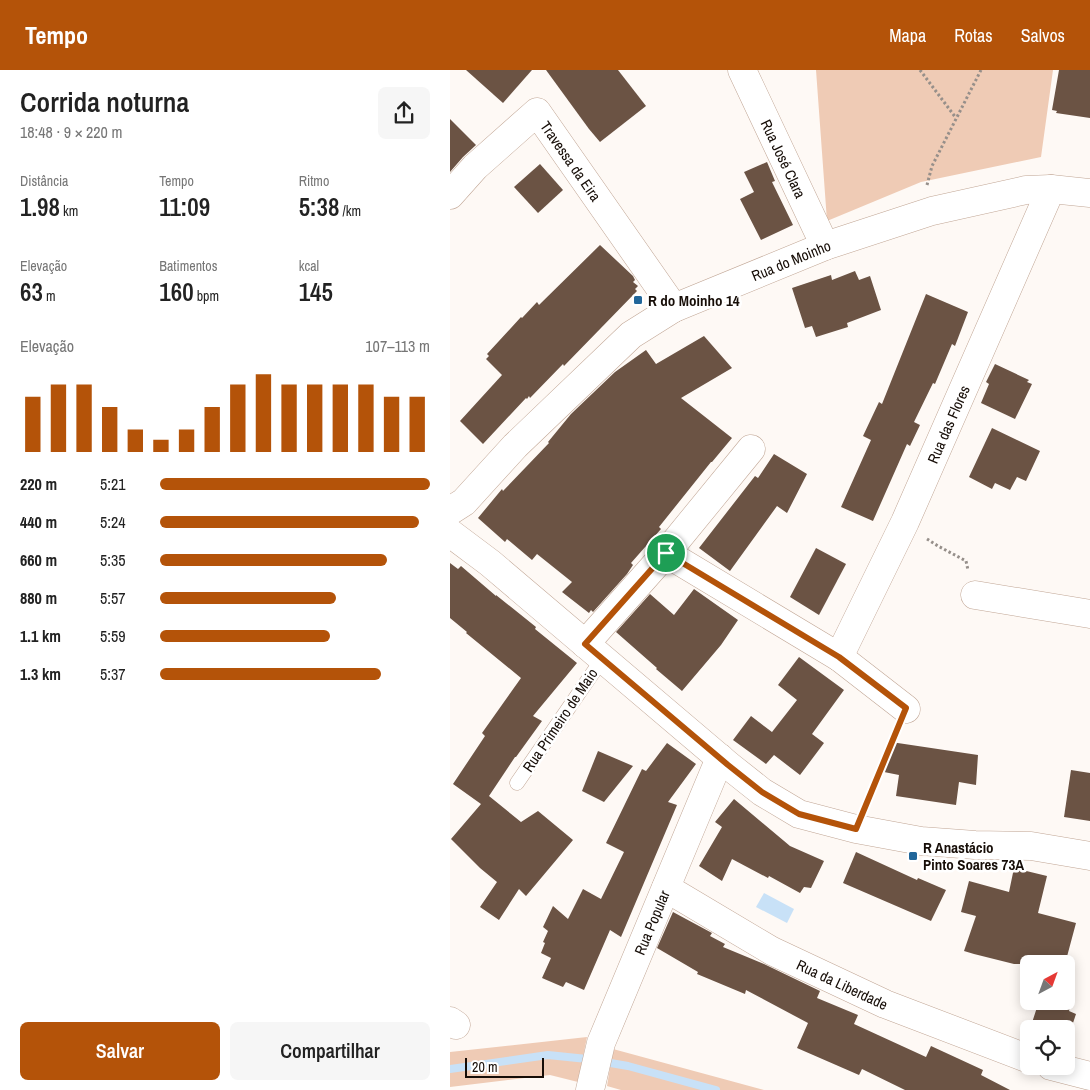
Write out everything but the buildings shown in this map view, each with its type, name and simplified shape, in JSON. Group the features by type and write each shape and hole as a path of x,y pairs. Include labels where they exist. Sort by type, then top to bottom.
{"street":[{"name":"Rua José Clara","path":"742,70 825,246"},
{"name":"Travessa da Eira","path":"450,195 475,167 537,112 674,308"},
{"name":"Rua do Moinho","path":"450,511 464,502 515,446 631,335 674,308 825,246 936,210 1026,190 1090,193"},
{"name":"Rua das Flores","path":"839,657 905,522 1051,190"},
{"path":"594,651 666,553 751,449"},
{"path":"450,533 490,563 762,792 799,814 856,829 921,841 975,845 1031,846 1090,856"},
{"path":"666,553 839,657 906,708"},
{"path":"975,595 1090,614"},
{"name":"Rua Popular","path":"590,1087 601,1043 720,758"},
{"name":"Rua da Liberdade","path":"666,888 772,951 885,1004 1020,1056"},
{"path":"1075,1072 1090,1076"}],"lane":[{"name":"Rua Primeiro de Maio","path":"517,783 594,651"}],"path":[{"path":"920,70 956,118"},
{"path":"936,210 926,190 932,166 980,70"},
{"path":"905,522 938,546 966,562 975,595"},
{"path":"856,829 906,708"}],"shaded area":[{"path":"816,70 1053,70 1041,157 921,182 827,221"},
{"path":"587,1037 578,1082 550,1075 450,1087 450,1052"},
{"path":"613,1049 764,1090 621,1090 607,1086"}],"water":[{"path":"764,893 794,909 787,923 756,907"}],"waterway":[{"path":"450,1069 548,1055 628,1066 716,1090"}],"place":[{"name":"R do Moinho 14","path":"638,300"},
{"name":"R Anastácio Pinto Soares 73A","path":"913,856"}],"route":[{"path":"666,553 839,657 906,708 856,829 799,814 762,792 585,644 666,553"}]}
